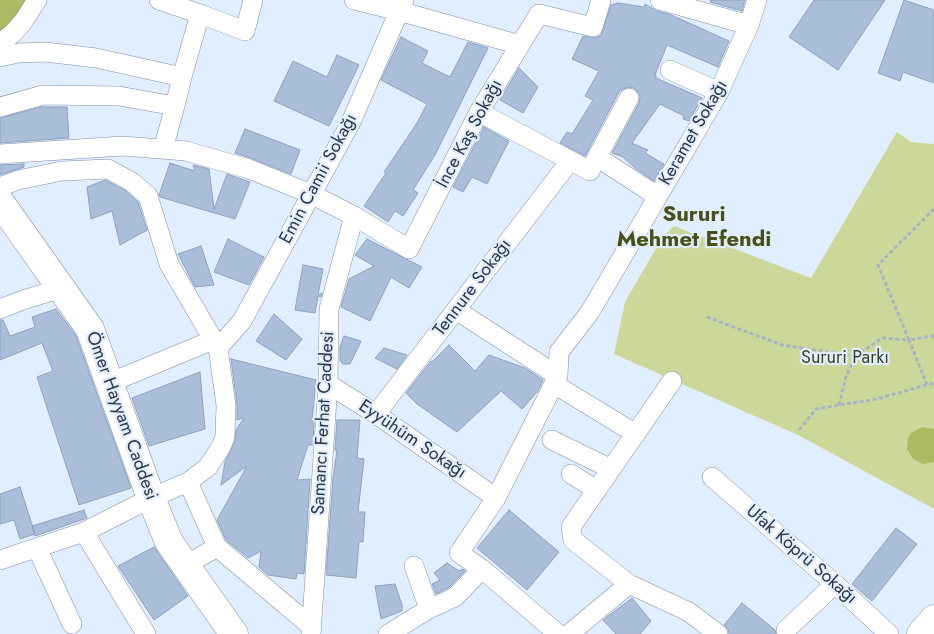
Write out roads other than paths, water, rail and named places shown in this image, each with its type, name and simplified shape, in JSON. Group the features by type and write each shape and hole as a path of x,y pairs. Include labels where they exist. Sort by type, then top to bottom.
{"street":[{"path":"0,43 18,28 37,0"},
{"path":"159,0 244,31 253,0"},
{"path":"354,0 401,5 520,45"},
{"name":"İnce Kaş Sokağı","path":"354,216 409,249 479,112 539,14 593,27 601,0"},
{"path":"660,0 749,25"},
{"name":"Keramet Sokağı","path":"482,569 459,553 496,498 556,380 559,352 590,312 719,92 749,25 756,0"},
{"name":"Emin Camii Sokağı","path":"216,344 242,321 351,122 401,5"},
{"path":"162,149 182,77 192,12"},
{"path":"0,57 18,53 46,52 96,58 182,77"},
{"path":"670,70 719,92"},
{"path":"0,107 44,95 119,96 174,106"},
{"path":"479,112 590,171 629,98"},
{"path":"0,154 123,146 186,151 250,169 311,194 354,216"},
{"path":"597,157 658,196"},
{"name":"Tennure Sokağı","path":"376,414 570,161"},
{"path":"0,187 18,180 62,171 108,168 132,182 148,196 168,264 216,344 226,405 225,438 208,467 188,482 151,498 84,532 0,560"},
{"name":"Samancı Ferhat Caddesi","path":"312,631 328,384 329,309 354,216"},
{"name":"Ömer Hayyam Caddesi","path":"4,217 62,288 90,329 151,498 169,542 234,634"},
{"path":"0,309 62,288"},
{"path":"456,310 636,434"},
{"path":"109,383 216,344"},
{"path":"672,381 571,527 573,540 629,584 689,612 718,634"},
{"name":"Eyyühüm Sokağı","path":"328,384 376,414 496,498"},
{"path":"552,440 611,469"},
{"path":"571,474 597,490"},
{"name":"Ufak Köprü Sokağı","path":"712,477 835,584 889,634"},
{"path":"188,482 217,547 312,631"},
{"path":"84,532 146,634"},
{"path":"186,565 217,547"},
{"path":"37,548 72,624"},
{"path":"414,566 428,610"},
{"path":"388,634 428,610 455,597 482,569 558,634"},
{"path":"569,634 629,584"},
{"path":"786,630 835,584"},
{"path":"921,634 934,619"}],"district":[{"name":"Sururi Mehmet Efendi","path":"694,229"}],"park label":[{"name":"Sururi Parkı","path":"845,359"}]}
